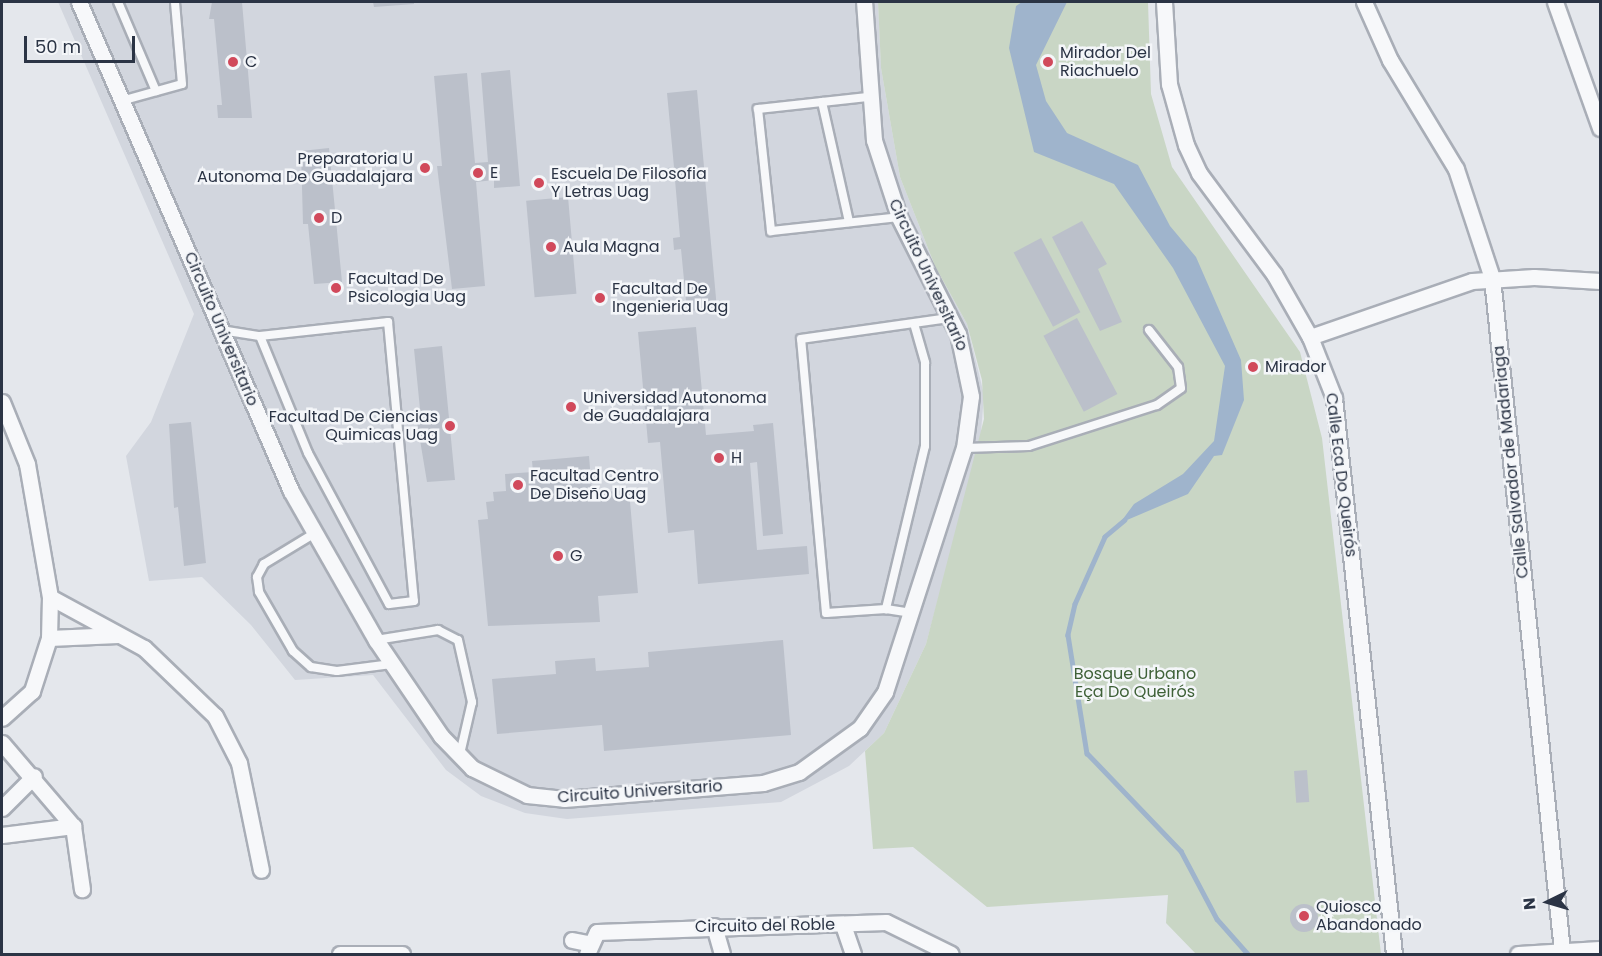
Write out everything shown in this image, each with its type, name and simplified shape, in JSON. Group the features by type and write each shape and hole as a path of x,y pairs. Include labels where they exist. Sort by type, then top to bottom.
{"street":[{"name":"Circuito Universitario","path":"79,2 221,330 315,533 376,640 460,755 500,785 527,795 564,799 763,783 799,772 831,754 867,719 885,692 964,448 970,422 968,365 949,318 899,217 873,140 867,97 864,2"},
{"name":"Calle Eca Do Queirós","path":"1164,2 1169,84 1186,145 1310,337 1334,398 1394,954"},
{"name":"Calle Salvador de Madariaga","path":"1364,2 1390,60 1456,169 1492,278 1562,951"},
{"path":"1555,2 1600,128"},
{"path":"1310,337 1450,286 1492,278 1600,281"},
{"path":"2,405 35,498 50,597 49,638 32,691 2,718"},
{"path":"50,597 118,635 182,679 215,716 239,764 261,870"},
{"path":"49,638 118,635"},
{"path":"2,743 34,776 74,826 81,889"},
{"path":"2,808 34,776"},
{"path":"2,835 74,826"},
{"name":"Circuito del Roble","path":"587,949 597,932 714,926 843,925 886,922 951,954"},
{"path":"843,925 853,954"},
{"path":"714,926 722,954"},
{"path":"572,940 587,949"},
{"path":"1518,954 1600,949"},
{"path":"348,954 402,954"}],"lane":[{"path":"118,2 156,91"},
{"path":"121,100 182,84 175,2"},
{"path":"867,97 758,109 771,231 899,217"},
{"path":"822,102 849,222"},
{"path":"912,613 886,609 826,613 801,339 915,327 949,318"},
{"path":"221,330 260,336 388,321 414,601 389,604 308,453 260,336"},
{"path":"886,609 925,446 925,363 915,327"},
{"path":"964,448 1029,446 1157,405 1181,387 1178,367 1149,330"},
{"path":"315,533 264,564 257,577 259,592 293,651 311,667 337,671 392,664"},
{"path":"376,640 438,630 458,640 472,702 460,755"}],"shaded area":[{"name":"Universidad Autonoma de Guadalajara","path":"58,2 878,2 881,68 900,177 935,266 967,324 984,395 980,444 926,644 884,733 849,766 781,802 567,819 525,813 481,796 446,770 373,675 295,680 251,625 202,577 149,581 126,456 151,422 194,314"}],"green space":[{"name":"Bosque Urbano Eça Do Queirós","path":"878,2 1148,2 1151,94 1172,167 1300,352 1322,438 1381,954 1196,954 1166,923 1168,895 987,907 913,847 873,849 865,751 884,733 926,644 984,419 982,380 967,324 935,266 900,177 881,68"}],"water":[{"path":"1022,2 1067,2 1036,65 1046,101 1067,133 1138,165 1170,226 1196,257 1241,360 1244,400 1222,455 1214,456 1188,494 1120,523 1134,504 1183,474 1214,441 1225,366 1173,268 1114,184 1034,152 1009,48 1016,6"}],"building":[{"name":"C","path":"212,2 242,2 252,118 218,118 217,105 222,105 214,19 209,19"},
{"path":"373,2 414,2 414,4 374,7"},
{"name":"E","path":"510,70 520,186 494,188 494,180 476,182 485,286 452,289 437,166 442,166 434,76 467,73 475,163 488,162 481,73"},
{"path":"697,90 717,309 687,311 681,249 674,250 673,238 680,237 675,180 669,180 668,168 674,167 667,93"},
{"name":"D","path":"329,148 342,282 314,284 308,224 303,224 301,151"},
{"name":"Aula Magna","path":"568,197 576,294 535,297 526,201"},
{"path":"1082,221 1107,264 1098,269 1122,322 1100,331 1052,237"},
{"path":"1041,238 1080,312 1053,327 1014,253"},
{"path":"1077,318 1117,394 1084,412 1043,336"},
{"name":"H","path":"696,327 706,435 754,431 753,425 773,423 783,534 763,536 757,462 750,463 757,550 807,546 809,574 698,584 694,530 668,533 660,442 648,443 638,332"},
{"path":"442,346 455,480 427,482 415,410 420,409 414,349"},
{"path":"191,422 206,563 184,566 178,507 174,508 169,424"},
{"name":"G","path":"589,456 592,493 629,490 638,593 598,596 600,622 488,626 478,520 488,519 486,502 494,501 493,492 506,491 505,474 533,472 532,461"},
{"path":"783,640 791,735 604,751 602,725 497,734 492,679 556,674 555,661 595,658 596,671 649,667 648,652"},
{"path":"1307,770 1309,802 1296,803 1294,771"},
{"name":"Quiosco Abandonado","path":"1304,904 1314,908 1318,918 1314,928 1304,932 1294,928 1290,918 1294,908"}],"waterway":[{"path":"1125,520 1105,537 1075,604 1068,635 1087,753 1181,851 1217,919 1248,954"}],"place":[{"name":"C","path":"233,62"},
{"name":"Mirador Del Riachuelo","path":"1048,62"},
{"name":"Preparatoria U Autonoma De Guadalajara","path":"425,168"},
{"name":"E","path":"478,173"},
{"name":"Escuela De Filosofia Y Letras Uag","path":"539,183"},
{"name":"D","path":"319,218"},
{"name":"Aula Magna","path":"551,247"},
{"name":"Facultad De Psicologia Uag","path":"336,288"},
{"name":"Facultad De Ingenieria Uag","path":"600,298"},
{"name":"Mirador","path":"1253,367"},
{"name":"Universidad Autonoma de Guadalajara","path":"571,407"},
{"name":"Facultad De Ciencias Quimicas Uag","path":"450,426"},
{"name":"H","path":"719,458"},
{"name":"Facultad Centro De Diseño Uag","path":"518,485"},
{"name":"G","path":"558,556"},
{"name":"Quiosco Abandonado","path":"1304,916"}]}
